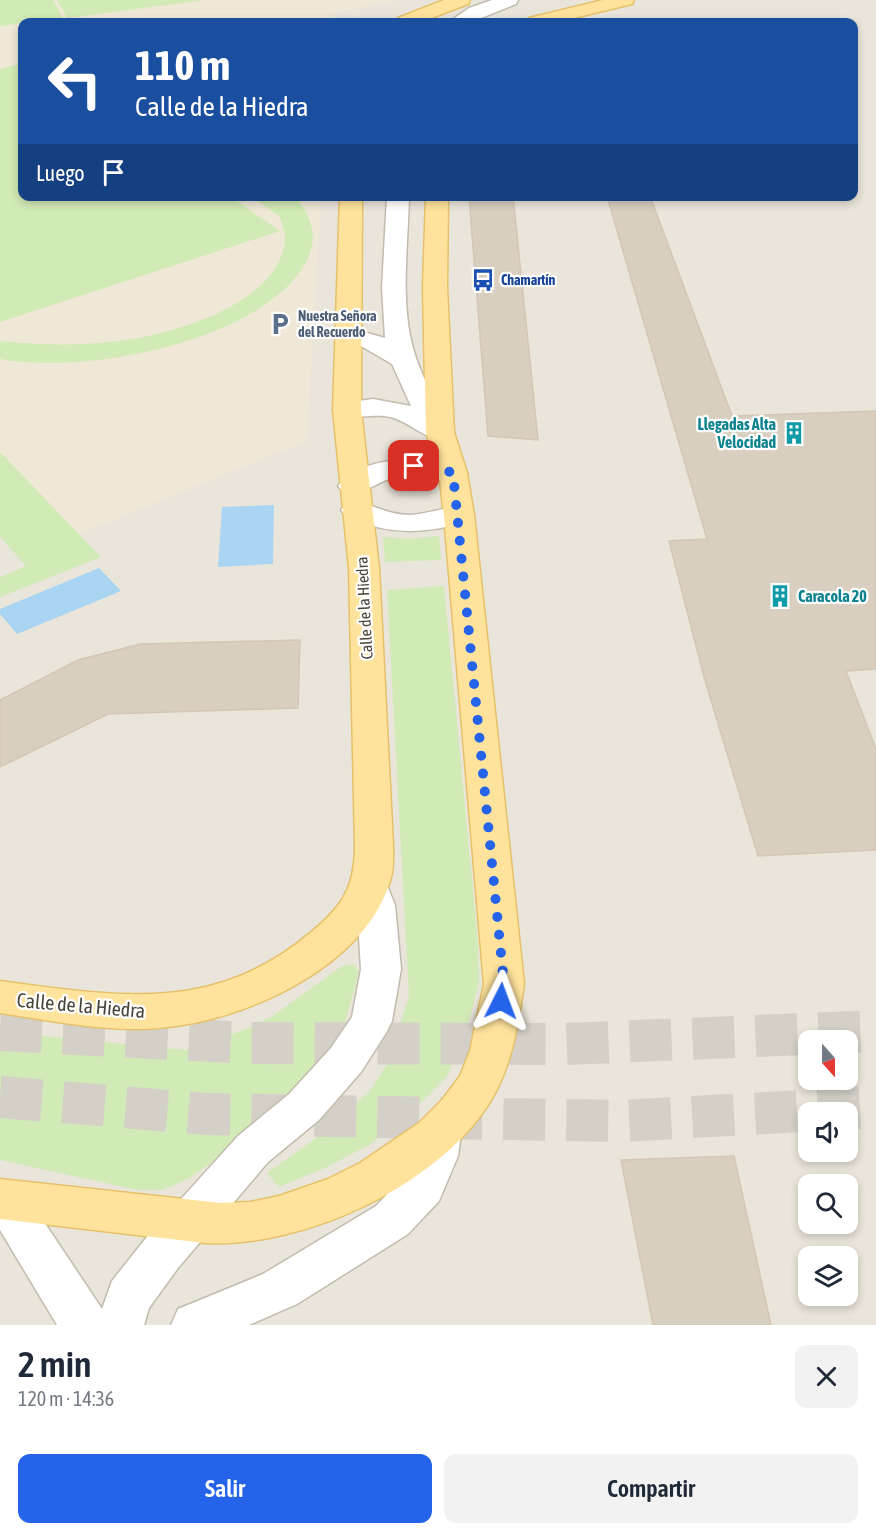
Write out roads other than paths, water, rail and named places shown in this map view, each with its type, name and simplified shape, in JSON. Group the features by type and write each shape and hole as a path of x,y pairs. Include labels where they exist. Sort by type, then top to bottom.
{"main road":[{"path":"415,18 462,0"},
{"path":"553,18 625,0"},
{"name":"Calle de la Hiedra","path":"0,997 117,1012 169,1011 215,1002 249,990 327,942 354,915 370,886 374,866 364,568 347,410 346,335 351,201"},
{"path":"2,1199 189,1221 248,1223 315,1204 407,1159 439,1133 476,1089 495,1036 504,984 459,515 453,473 440,432 435,287 437,201"}],"street":[{"path":"465,18 510,0"},
{"path":"398,201 396,320 404,360 420,398 440,432"},
{"path":"346,335 369,340 404,360"},
{"path":"347,410 366,407 390,408 416,416 440,432"},
{"path":"453,473 438,468 397,468 365,477 355,498 390,523 416,525 459,515"},
{"name":"Calle de la Hiedra","path":"120,1325 129,1297 189,1221 253,1149 304,1107 346,1060 372,1021 381,969 376,905 370,886"},
{"path":"195,1325 280,1288 393,1220 423,1186 436,1156 439,1133"},
{"path":"2,1199 27,1228 71,1307 85,1325"}],"water":[{"path":"274,505 273,564 218,567 222,507"},
{"path":"99,568 121,591 17,634 0,614 0,609"}],"tunnel":[{"path":"0,1030 248,1043 565,1044 876,1031"},
{"path":"0,1097 206,1114 620,1121 876,1107"}],"place":[{"name":"Chamartín","path":"483,280"},
{"name":"Nuestra Señora del Recuerdo","path":"280,324"},
{"name":"Llegadas Alta Velocidad","path":"794,433"},
{"name":"Caracola 20","path":"780,596"}]}
